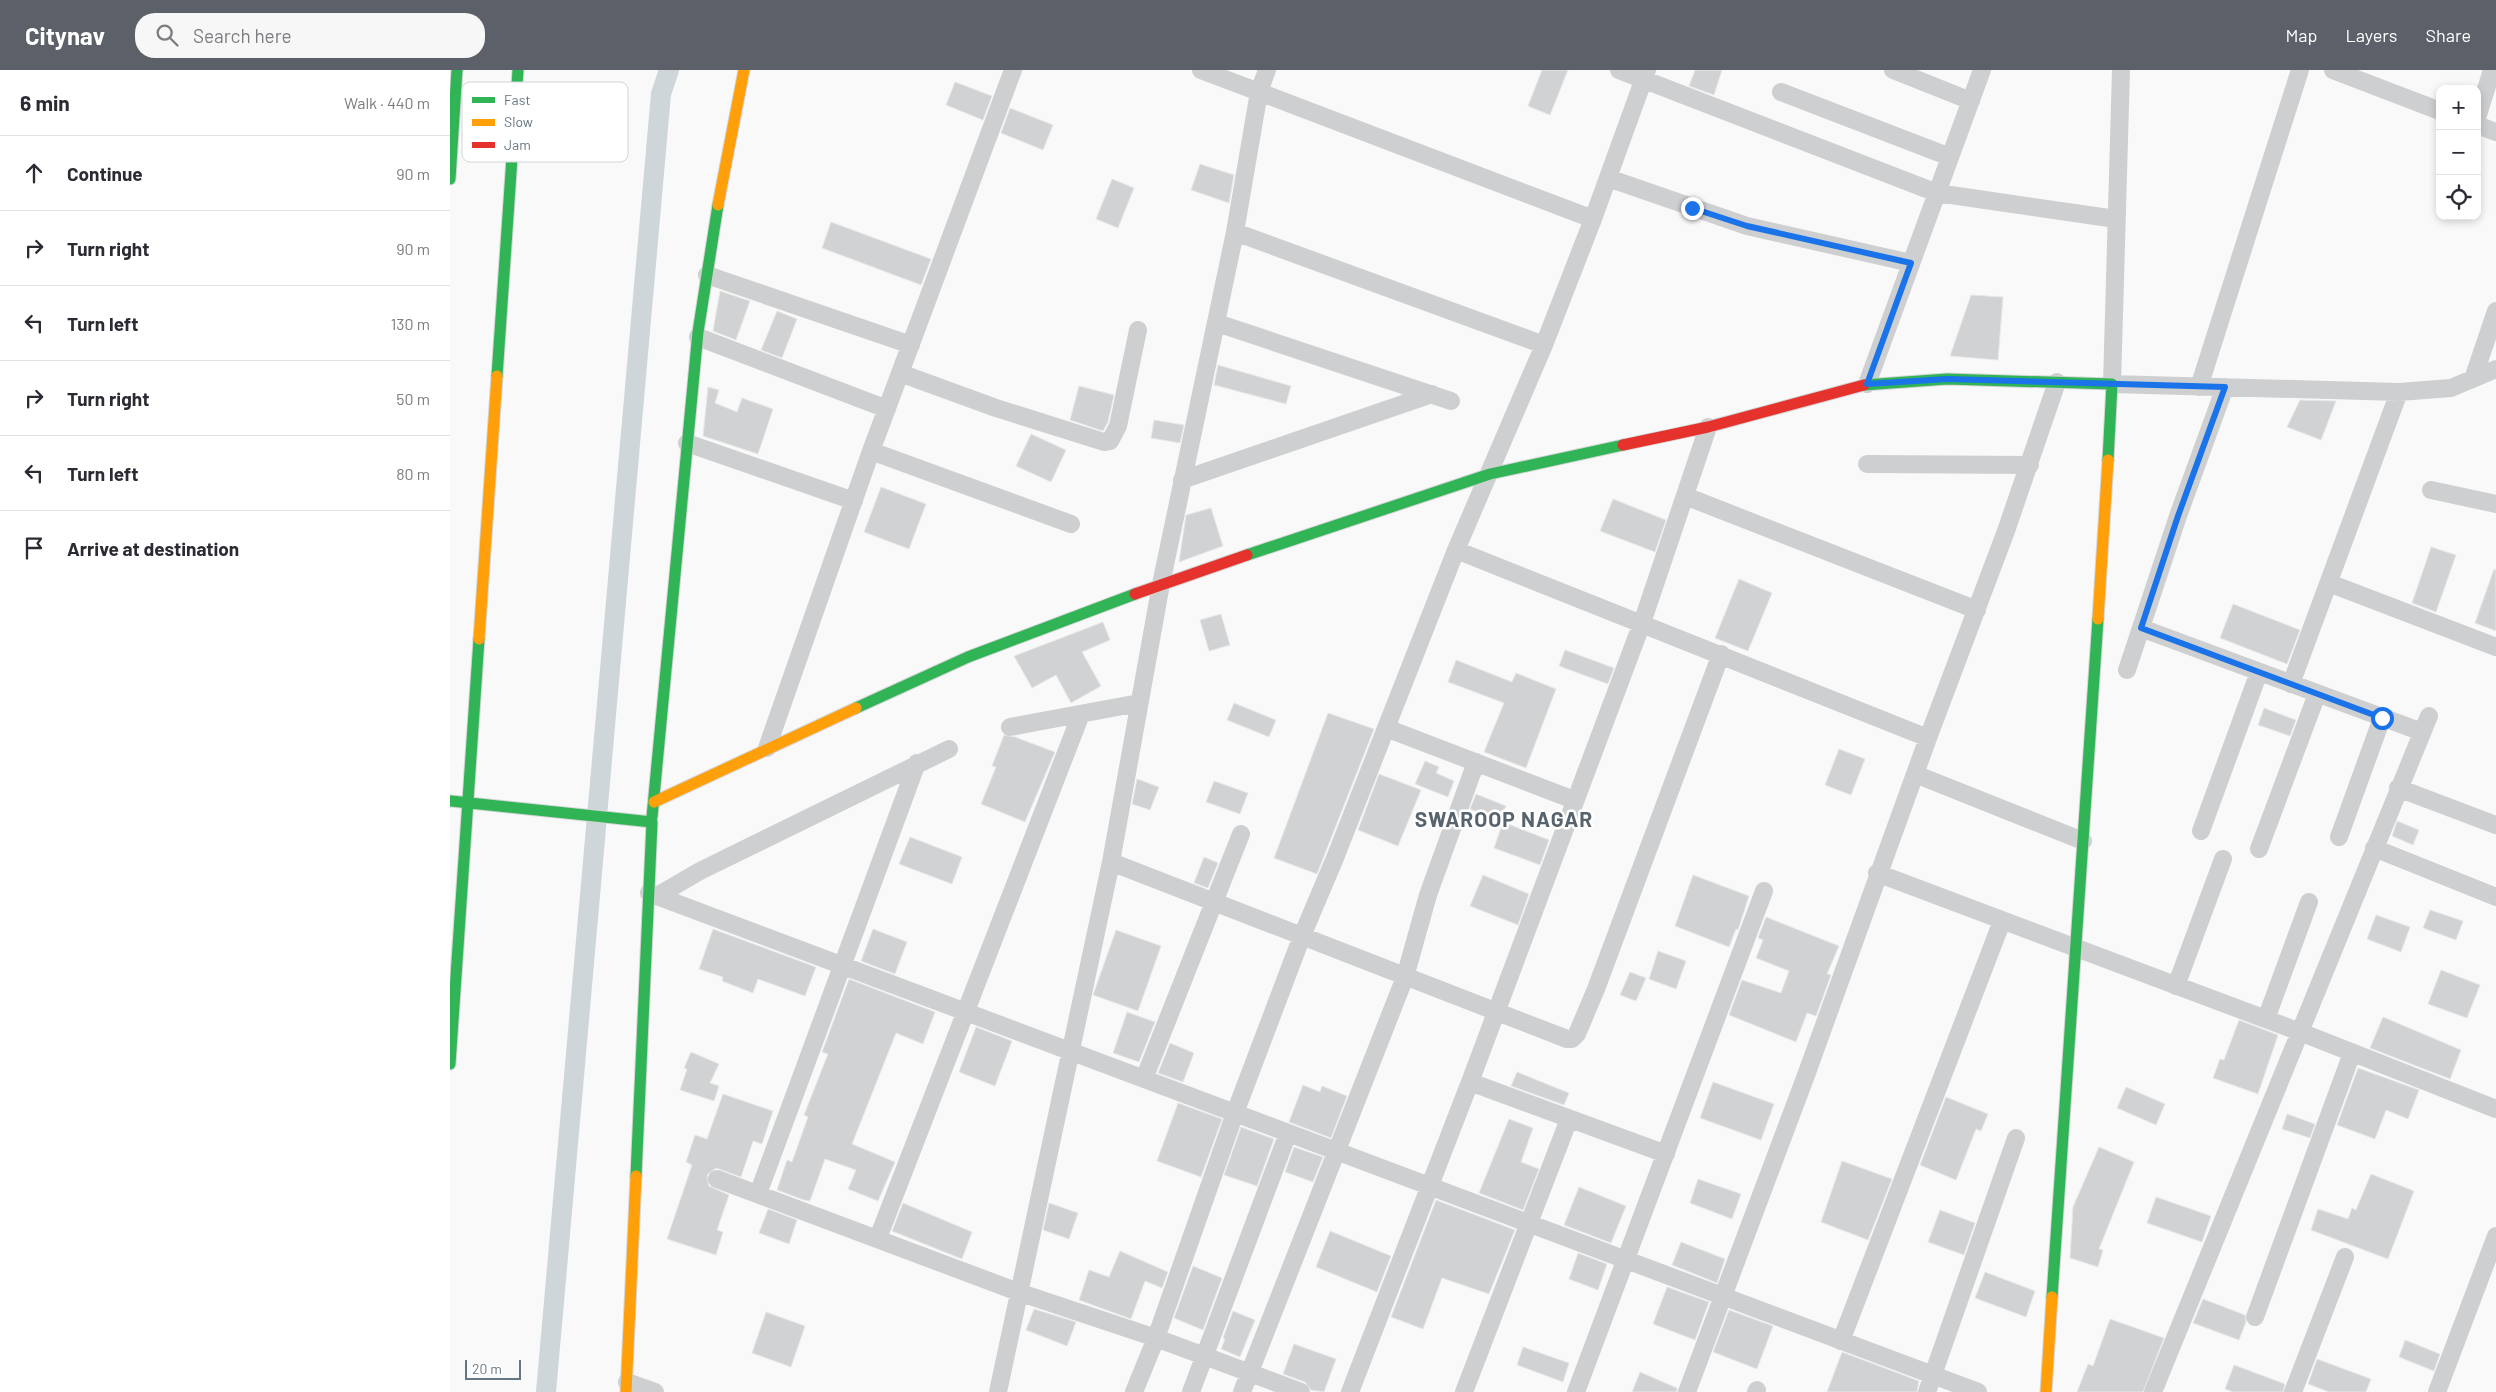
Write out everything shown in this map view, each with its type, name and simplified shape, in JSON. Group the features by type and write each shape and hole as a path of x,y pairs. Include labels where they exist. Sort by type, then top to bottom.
{"main road":[{"path":"450,179 458,70"},
{"path":"626,1387 653,895 651,820 698,337 728,145 744,70"},
{"path":"450,1064 512,162"},
{"path":"654,802 767,748 968,657 1161,584 1490,474 1708,427 1867,384 1947,379 2112,384 2046,1392"},
{"path":"450,801 651,820"}],"street":[{"path":"767,748 871,452 1013,70"},
{"path":"1201,70 1593,219"},
{"path":"998,1392 1021,1293 1111,862 1161,584 1236,232 1259,92 1267,70"},
{"path":"1619,70 1645,75 1937,193 2116,219"},
{"path":"1892,70 1971,101"},
{"path":"1867,384 1982,70"},
{"path":"2120,70 2112,384 2399,392 2451,388 2496,369"},
{"path":"2199,387 2300,70"},
{"path":"2333,70 2436,109"},
{"path":"2481,105 2492,70"},
{"path":"1134,1392 1156,1338 1235,1113 1302,936 1456,550 1544,345 1593,219 1645,75"},
{"path":"1781,92 1950,156"},
{"path":"2481,126 2496,132"},
{"path":"1608,178 1747,226 1911,263"},
{"path":"1236,232 1544,345"},
{"path":"707,275 911,345"},
{"path":"2472,378 2496,311"},
{"path":"1217,323 1451,400"},
{"path":"900,373 996,408 1104,442 1110,441 1118,426 1138,330"},
{"path":"698,337 887,409"},
{"path":"1687,1392 1977,610 2030,465 2057,382"},
{"path":"2127,670 2178,516 2225,387"},
{"path":"2291,684 2399,392"},
{"path":"1182,480 1432,394"},
{"path":"1350,1392 1470,1082 1574,800 1642,623 1708,427"},
{"path":"687,444 854,501"},
{"path":"871,452 1071,524"},
{"path":"1868,464 2030,465"},
{"path":"2431,490 2496,504"},
{"path":"1685,496 1977,610"},
{"path":"1456,550 1928,738"},
{"path":"2329,584 2496,647"},
{"path":"2141,628 2422,732"},
{"path":"1111,862 1496,1013 1567,1039 1575,1038 1596,989 1721,654"},
{"path":"2201,831 2259,672"},
{"path":"2259,849 2317,694"},
{"path":"1010,727 1139,704"},
{"path":"878,1238 1081,714"},
{"path":"2153,1392 2429,716"},
{"path":"2339,837 2382,718"},
{"path":"1386,728 1574,800"},
{"path":"653,895 917,763 949,749"},
{"path":"1242,1392 1405,977 1428,895 1476,762"},
{"path":"758,1194 917,763"},
{"path":"1915,774 2083,841"},
{"path":"2398,788 2496,825"},
{"path":"1144,1079 1241,834"},
{"path":"2374,848 2496,897"},
{"path":"2176,986 2223,859"},
{"path":"1878,874 2266,1019 2496,1109"},
{"path":"1576,1392 1764,891"},
{"path":"653,895 1978,1392"},
{"path":"2266,1019 2309,902"},
{"path":"1841,1341 2002,921"},
{"path":"2255,1317 2352,1053"},
{"path":"1470,1082 1666,1154"},
{"path":"1464,1392 1569,1119"},
{"path":"1191,1392 1288,1133"},
{"path":"1927,1392 2016,1138"},
{"path":"718,1179 1021,1293 1156,1338 1301,1392"},
{"path":"2437,1392 2496,1236"},
{"path":"2293,1392 2345,1257"},
{"path":"626,1387 655,1392"}],"building":[{"path":"1542,70 1568,70 1550,115 1528,106"},
{"path":"1695,70 1722,70 1714,95 1689,86"},
{"path":"955,82 992,96 983,120 946,105"},
{"path":"1010,108 1053,125 1043,150 1001,133"},
{"path":"1200,164 1234,175 1229,203 1191,190"},
{"path":"1112,179 1134,188 1118,228 1096,219"},
{"path":"831,222 931,259 921,285 822,248"},
{"path":"720,291 750,301 736,340 713,331"},
{"path":"1971,295 2003,297 1998,360 1950,356"},
{"path":"777,311 797,319 782,358 761,350"},
{"path":"1218,365 1291,386 1286,404 1214,385"},
{"path":"1079,386 1114,395 1108,422 1103,431 1070,420"},
{"path":"708,387 719,390 715,403 737,412 742,398 773,409 758,454 703,436"},
{"path":"2300,400 2336,401 2321,440 2287,427"},
{"path":"1154,420 1184,425 1180,443 1151,438"},
{"path":"1031,434 1066,450 1051,482 1016,466"},
{"path":"881,487 926,504 909,549 864,532"},
{"path":"1613,499 1666,520 1655,552 1600,531"},
{"path":"1211,508 1223,546 1179,562 1186,515"},
{"path":"2431,547 2456,555 2436,612 2412,603"},
{"path":"2494,569 2496,570 2496,631 2475,623"},
{"path":"1739,579 1772,593 1748,651 1715,638"},
{"path":"2233,604 2300,630 2287,664 2220,638"},
{"path":"1221,614 1230,645 1209,651 1200,620"},
{"path":"1103,622 1110,640 1082,652 1101,686 1071,703 1056,675 1032,688 1014,656"},
{"path":"1565,650 1614,668 1608,684 1559,666"},
{"path":"1456,660 1512,682 1516,673 1556,689 1526,768 1484,752 1504,703 1448,682"},
{"path":"1234,703 1276,720 1269,737 1227,720"},
{"path":"2264,708 2296,720 2290,736 2258,725"},
{"path":"1328,713 1374,729 1317,874 1274,858"},
{"path":"1004,735 1015,737 1055,752 1025,822 981,804 996,767 992,766"},
{"path":"1839,749 1865,759 1851,795 1825,785"},
{"path":"1425,761 1439,767 1436,773 1454,781 1448,797 1415,784"},
{"path":"1379,774 1421,790 1398,846 1358,830"},
{"path":"1137,779 1159,787 1150,810 1132,804"},
{"path":"1214,781 1248,793 1240,814 1206,802"},
{"path":"1476,794 1506,806 1499,821 1470,809"},
{"path":"2397,821 2419,830 2413,845 2392,836"},
{"path":"1503,822 1549,840 1540,865 1494,848"},
{"path":"910,837 962,857 952,884 899,864"},
{"path":"1204,857 1218,863 1208,888 1194,883"},
{"path":"1483,875 1529,894 1518,925 1470,906"},
{"path":"1693,875 1749,896 1738,930 1736,929 1729,947 1675,926"},
{"path":"2430,910 2463,921 2456,940 2423,928"},
{"path":"2376,915 2410,927 2401,952 2367,939"},
{"path":"1766,917 1839,946 1827,974 1831,975 1816,1016 1807,1013 1796,1042 1729,1015 1742,980 1781,993 1789,971 1756,958 1763,940 1758,938"},
{"path":"713,929 816,967 805,996 758,979 753,993 722,981 723,977 699,969"},
{"path":"873,929 907,942 895,974 861,961"},
{"path":"1116,930 1161,946 1138,1011 1093,995"},
{"path":"1658,951 1686,961 1676,989 1649,979"},
{"path":"2441,970 2480,985 2467,1018 2428,1004"},
{"path":"1630,972 1646,978 1636,1001 1620,995"},
{"path":"849,979 935,1012 923,1044 896,1033 852,1144 895,1162 878,1201 848,1189 856,1170 825,1159 810,1201 804,1200 777,1190 787,1160 792,1162 808,1117 804,1115 828,1054 822,1052"},
{"path":"1127,1012 1155,1022 1139,1062 1113,1053"},
{"path":"2383,1017 2461,1050 2450,1079 2370,1048"},
{"path":"2239,1020 2278,1035 2258,1094 2213,1078 2220,1059 2224,1060"},
{"path":"976,1027 1012,1041 995,1086 959,1072"},
{"path":"1170,1043 1194,1053 1183,1082 1158,1073"},
{"path":"691,1052 719,1064 710,1083 719,1086 714,1101 680,1090 687,1069 684,1068"},
{"path":"2358,1068 2419,1090 2408,1119 2386,1110 2375,1139 2337,1125"},
{"path":"1517,1072 1569,1093 1564,1105 1511,1086"},
{"path":"1713,1082 1774,1104 1761,1140 1700,1118"},
{"path":"1303,1085 1320,1092 1322,1086 1347,1096 1331,1138 1289,1122"},
{"path":"2126,1087 2165,1104 2156,1125 2117,1108"},
{"path":"723,1094 773,1111 762,1144 753,1141 741,1177 716,1168 707,1175 709,1186 729,1195 717,1230 723,1232 716,1255 667,1239 692,1165 686,1162 695,1135 707,1139"},
{"path":"1946,1097 1988,1114 1981,1131 1976,1129 1956,1180 1920,1165"},
{"path":"1178,1103 1222,1119 1201,1177 1157,1161"},
{"path":"2287,1114 2315,1124 2310,1138 2282,1129"},
{"path":"1509,1119 1533,1128 1521,1162 1539,1169 1523,1210 1479,1193"},
{"path":"1241,1127 1274,1139 1257,1186 1224,1175"},
{"path":"1294,1147 1323,1157 1313,1182 1285,1172"},
{"path":"2099,1147 2134,1162 2099,1249 2103,1250 2098,1267 2070,1258 2073,1207"},
{"path":"1842,1161 1892,1179 1868,1240 1821,1222"},
{"path":"2371,1174 2414,1191 2388,1259 2311,1230 2318,1209 2348,1219 2352,1208 2356,1210"},
{"path":"1698,1179 1741,1194 1732,1219 1690,1203"},
{"path":"1579,1187 1626,1206 1611,1243 1564,1225"},
{"path":"2156,1197 2211,1216 2202,1242 2147,1223"},
{"path":"1436,1200 1515,1230 1489,1294 1442,1278 1423,1329 1391,1317"},
{"path":"903,1203 972,1232 962,1259 892,1231"},
{"path":"1049,1203 1078,1213 1069,1239 1043,1230"},
{"path":"768,1209 797,1220 789,1244 759,1233"},
{"path":"1940,1210 1975,1223 1964,1255 1928,1242"},
{"path":"1330,1231 1391,1256 1377,1292 1316,1267"},
{"path":"1681,1242 1725,1259 1717,1283 1672,1265"},
{"path":"1120,1251 1168,1272 1162,1288 1145,1281 1131,1319 1079,1300 1089,1270 1109,1277"},
{"path":"1578,1253 1607,1264 1598,1290 1569,1279"},
{"path":"1193,1266 1222,1278 1203,1330 1174,1318"},
{"path":"1985,1272 2035,1291 2026,1317 1975,1298"},
{"path":"1667,1287 1709,1302 1695,1340 1653,1324"},
{"path":"2203,1299 2245,1315 2246,1322 2239,1340 2193,1323"},
{"path":"1034,1309 1076,1322 1067,1346 1026,1330"},
{"path":"1729,1310 1773,1326 1757,1369 1713,1352"},
{"path":"1233,1311 1255,1320 1240,1357 1221,1349"},
{"path":"766,1312 805,1326 791,1367 752,1353"},
{"path":"2110,1319 2164,1338 2143,1392 2077,1392 2088,1364 2093,1366"},
{"path":"2405,1340 2440,1354 2434,1371 2399,1357"},
{"path":"1294,1344 1336,1359 1324,1392 1311,1390 1305,1382 1283,1374"},
{"path":"1523,1347 1569,1363 1563,1382 1517,1365"},
{"path":"1842,1352 1919,1381 1917,1392 1827,1392"},
{"path":"2317,1359 2371,1379 2366,1392 2329,1392 2308,1384"},
{"path":"2234,1365 2285,1384 2283,1392 2233,1392 2225,1389"},
{"path":"1640,1372 1677,1388 1677,1392 1632,1392"}],"waterway":[{"path":"546,1392 661,94 669,70"}],"traffic: fast":[{"path":"450,179 457,70"},
{"path":"517,82 518,70"},
{"path":"497,376 512,162"},
{"path":"652,817 698,332 718,205"},
{"path":"1864,385 1947,379 2112,384 2108,460"},
{"path":"1247,555 1490,474 1623,445"},
{"path":"856,708 968,657 1135,594"},
{"path":"2052,1297 2098,619"},
{"path":"450,1064 479,639"},
{"path":"451,801 652,822 636,1176"}],"traffic: slow":[{"path":"718,205 744,70"},
{"path":"479,639 497,376"},
{"path":"2098,619 2108,460"},
{"path":"654,802 856,708"},
{"path":"626,1392 636,1176"},
{"path":"2046,1392 2052,1297"}],"traffic: jam":[{"path":"1623,445 1708,427 1864,385"},
{"path":"1135,594 1247,555"}],"district":[{"name":"SWAROOP NAGAR","path":"1504,818"}],"route":[{"path":"1692,208 1747,226 1911,263 1867,384 1947,379 2225,387 2178,516 2141,628 2382,718"}]}
